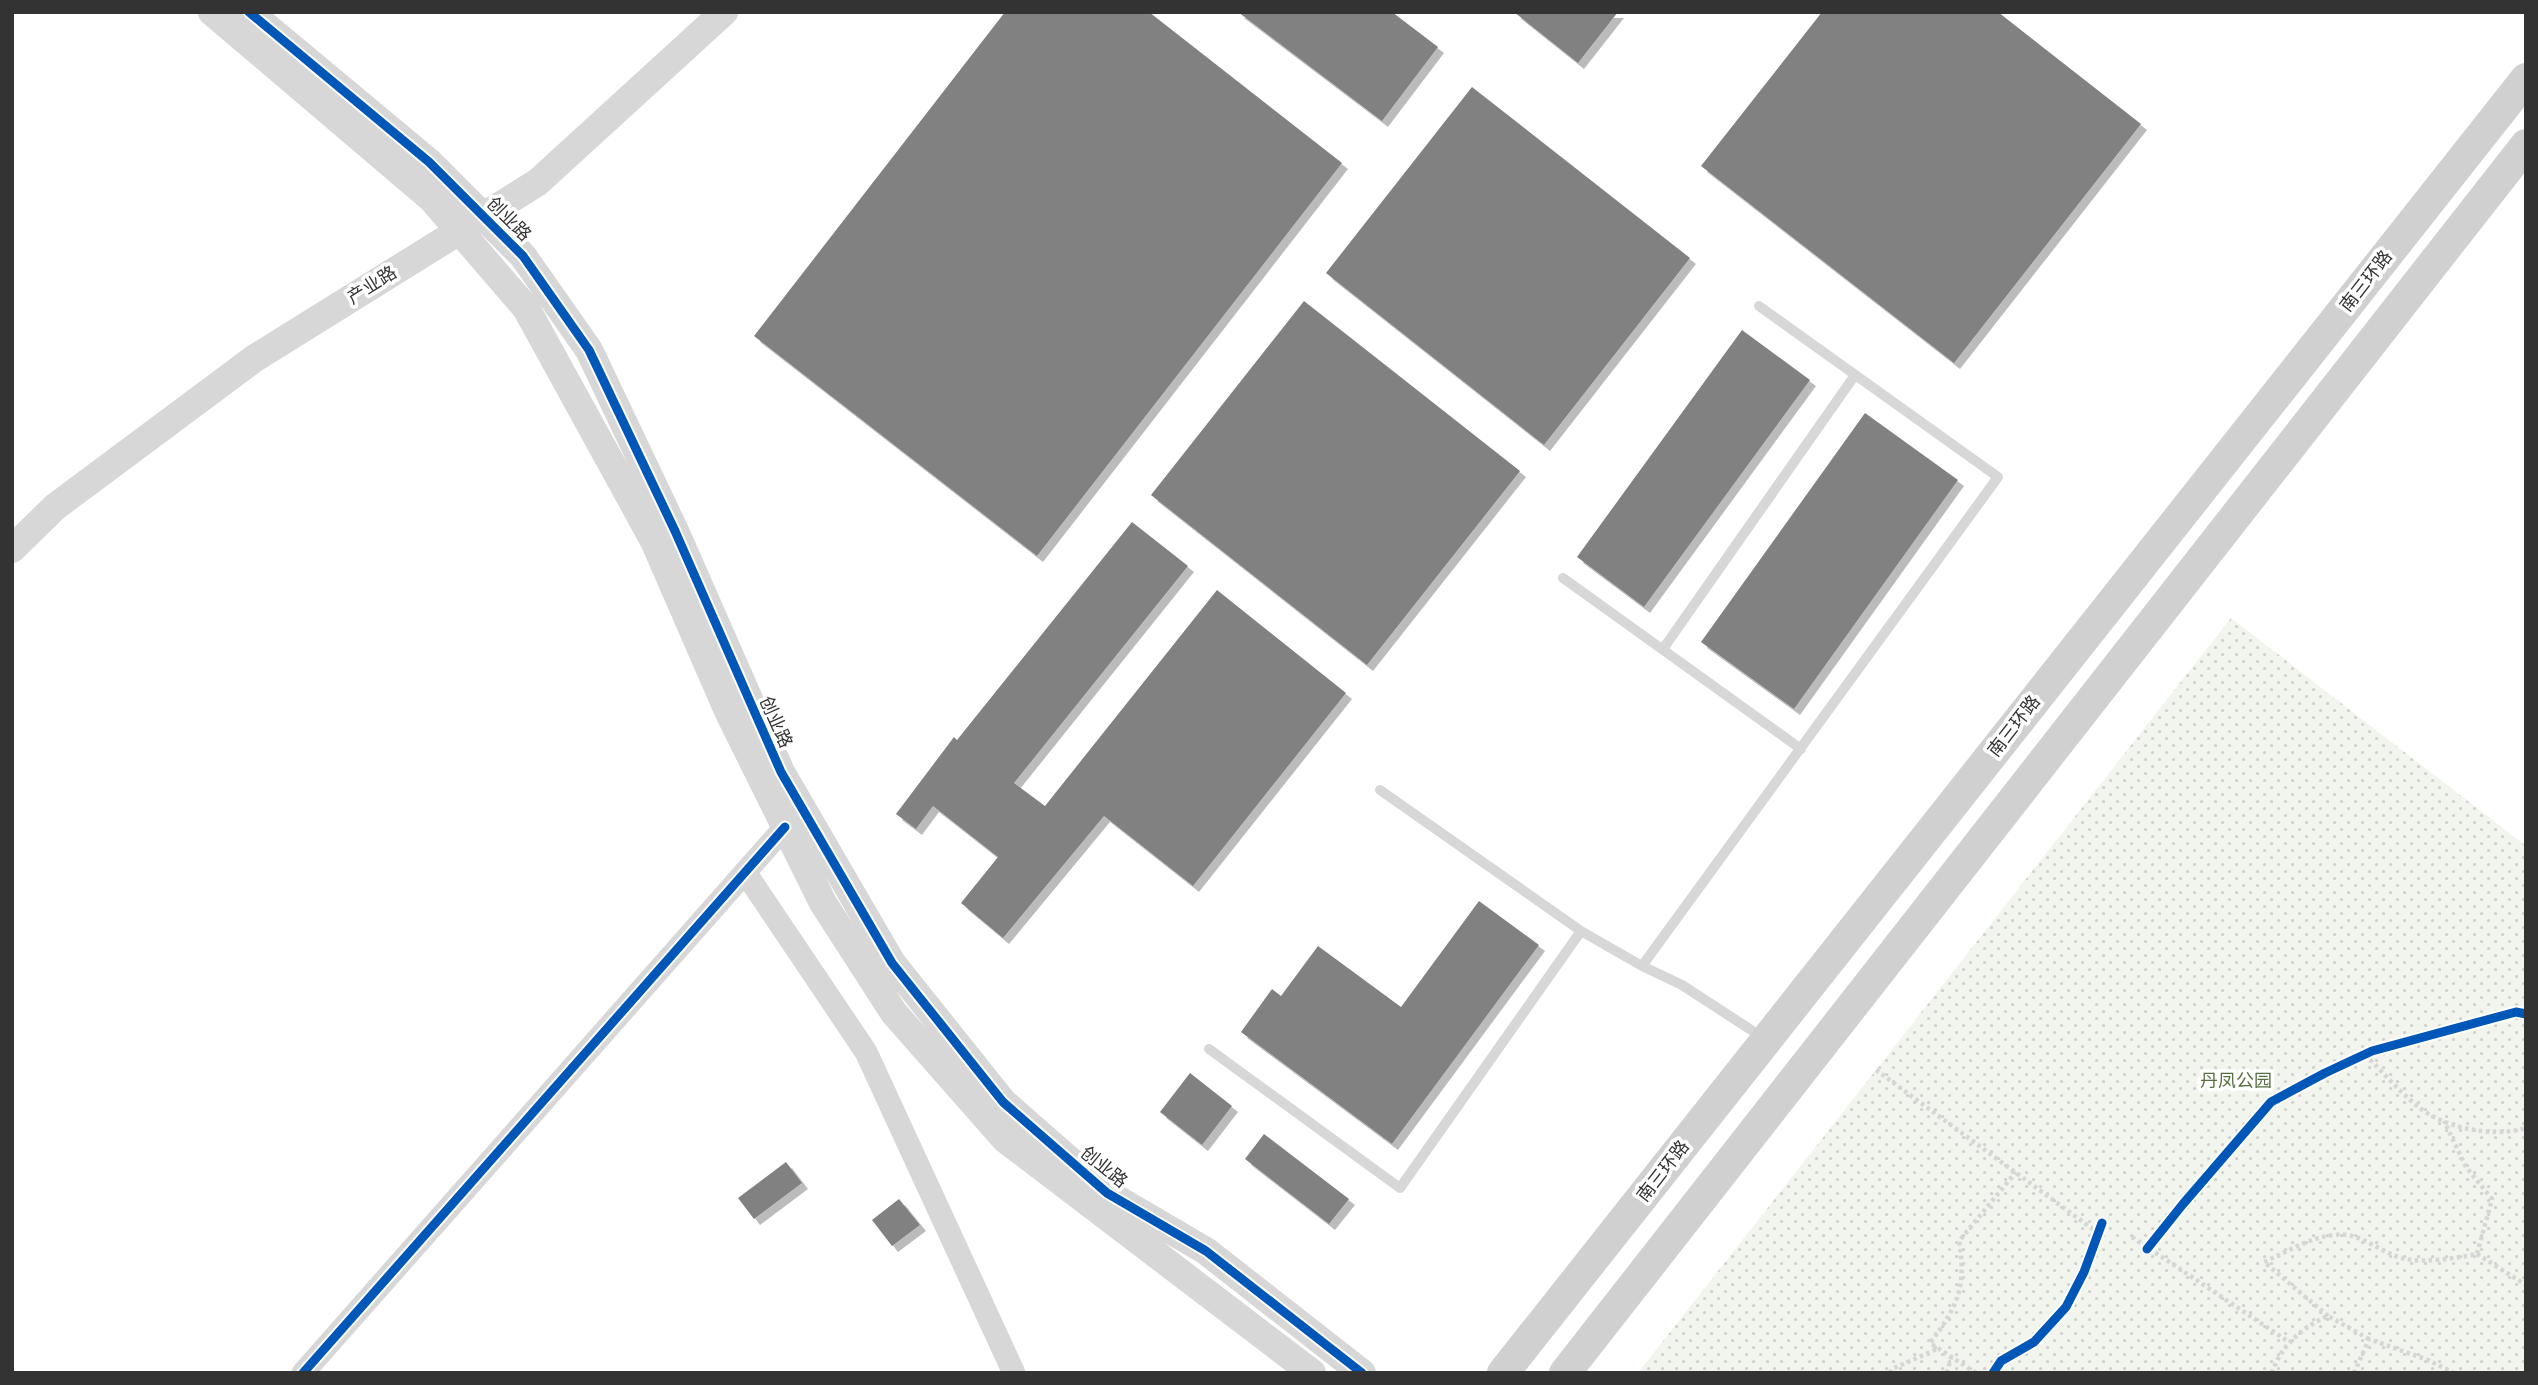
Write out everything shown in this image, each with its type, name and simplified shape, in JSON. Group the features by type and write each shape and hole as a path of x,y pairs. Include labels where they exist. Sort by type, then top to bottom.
{"main road":[{"name":"南三环路","path":"1503,1373 2526,79"},
{"path":"1565,1373 2526,145"}],"street":[{"path":"212,12 432,199 526,308 654,541 728,711 822,903 894,1013 1005,1139 1312,1373"},
{"name":"创业路","path":"249,12 429,162 484,216 523,256 589,350 675,531 781,772 892,963 1003,1102 1107,1193 1206,1251 1362,1373"},
{"name":"产业路","path":"12,549 55,507 255,358 538,182 724,12"},
{"path":"303,1373 785,827"},
{"path":"745,872 866,1052 1014,1373"}],"lane":[{"path":"1642,966 1998,477 1759,306"},
{"path":"1663,649 1855,375"},
{"path":"1563,578 1801,749"},
{"path":"1380,790 1581,931 1642,966 1682,985 1766,1040"},
{"path":"1209,1049 1400,1188 1581,931"}],"path":[{"path":"2355,1059 2368,1053 2417,1107 2444,1121 2476,1130 2510,1133 2526,1128"},
{"path":"1876,1070 2098,1233"},
{"path":"2444,1121 2466,1167 2492,1199 2477,1254"},
{"path":"1976,1373 1930,1343 1945,1323 1959,1296 1963,1262 1959,1241 2016,1172"},
{"path":"2093,1246 2102,1223"},
{"path":"2454,1373 2428,1360 2369,1339 2328,1316 2264,1262 2315,1239 2338,1234 2362,1239 2406,1259 2454,1258 2477,1254 2526,1285"},
{"path":"2132,1237 2289,1342"},
{"path":"2147,1249 2155,1240"},
{"path":"2272,1373 2289,1342 2310,1324 2328,1316"},
{"path":"2354,1373 2369,1339"},
{"path":"1890,1373 1892,1369 1938,1348"},
{"path":"1947,1373 1951,1357"}],"green space":[{"name":"丹凤公园","path":"2231,618 2526,846 2526,1373 1638,1373"}],"building":[{"path":"1005,12 1149,12 1342,163 1037,556 754,336"},
{"path":"1238,12 1392,12 1438,47 1382,121"},
{"path":"1514,12 1618,12 1578,63"},
{"path":"1822,12 1998,12 2141,124 1954,363 1701,166"},
{"path":"1472,87 1690,258 1544,445 1326,273"},
{"path":"1304,301 1520,471 1367,665 1151,495"},
{"path":"1742,330 1810,380 1644,607 1577,557"},
{"path":"1865,413 1958,480 1794,709 1701,642"},
{"path":"1132,522 1188,566 1014,783 1045,806 1217,590 1346,693 1193,886 1104,816 1003,938 961,903 998,857 933,806 916,829 896,814 954,737 957,740"},
{"path":"1479,901 1539,945 1392,1144 1241,1032 1272,989 1281,996 1318,946 1401,1007"},
{"path":"1190,1073 1232,1106 1202,1145 1160,1112"},
{"path":"1264,1134 1349,1199 1329,1224 1245,1159"},
{"path":"786,1162 802,1183 754,1219 738,1198"},
{"path":"899,1199 920,1225 892,1246 872,1220"}],"cycle path":[{"path":"249,12 429,162 523,256 589,350 675,531 781,772 892,963 1003,1102 1107,1193 1206,1251 1362,1373"},
{"path":"303,1373 785,827"},
{"path":"2147,1249 2271,1102 2372,1051 2516,1012 2526,1014"},
{"path":"1993,1373 2001,1361 2034,1342 2066,1307 2084,1272 2102,1223"}]}
